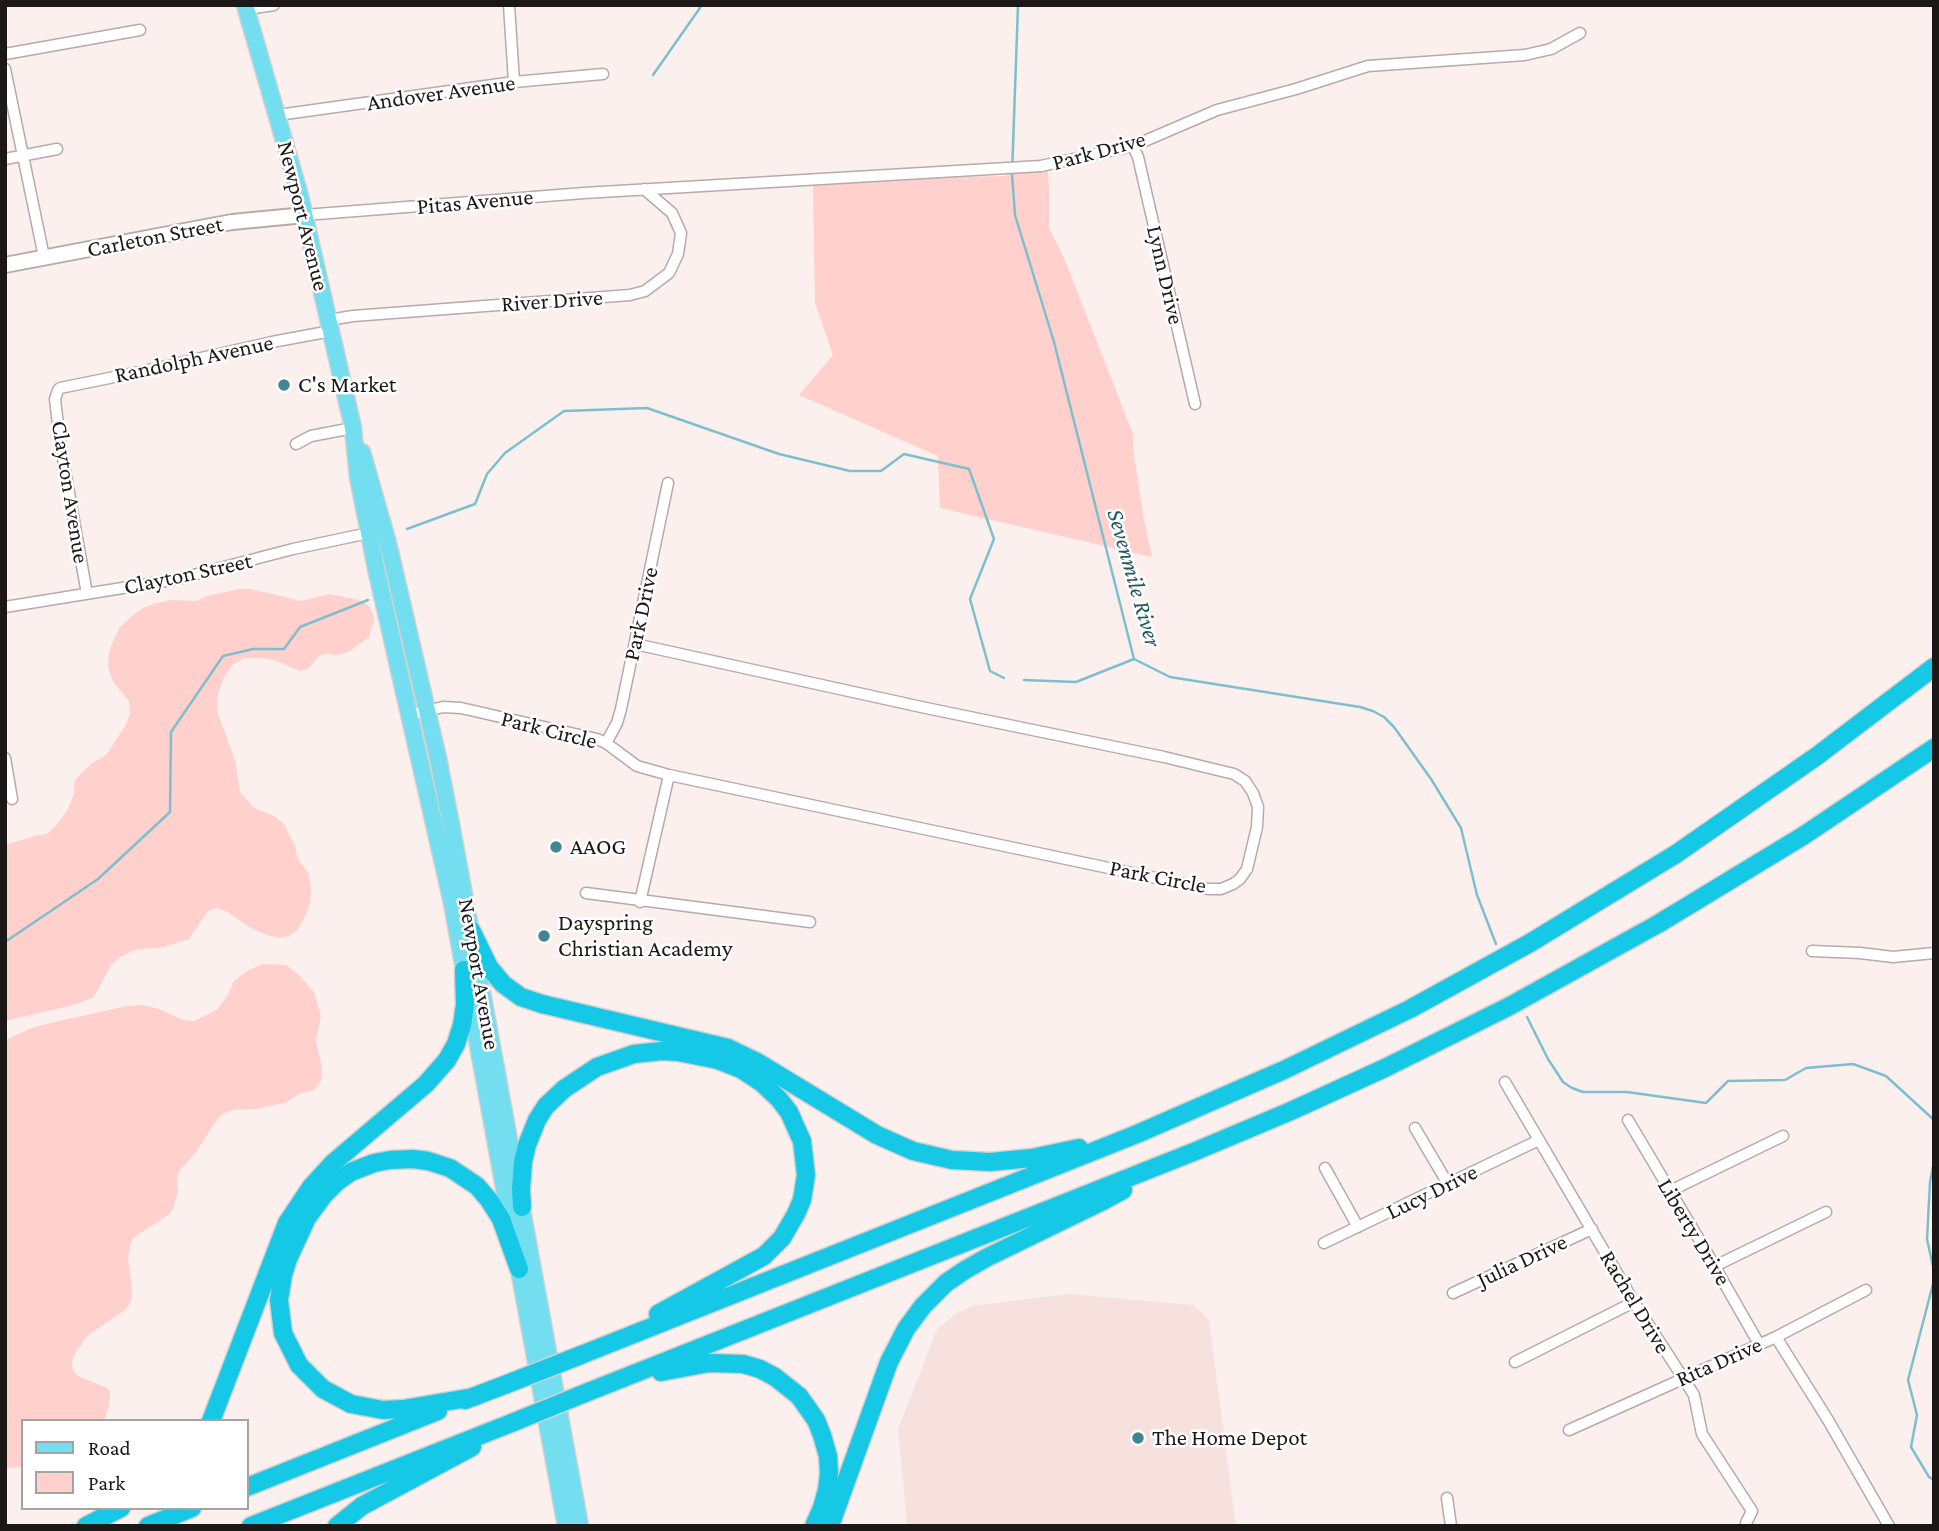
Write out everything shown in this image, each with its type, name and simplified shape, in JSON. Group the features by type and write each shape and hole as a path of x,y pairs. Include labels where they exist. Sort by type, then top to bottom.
{"highway":[{"path":"248,1487 1137,1134 1284,1070 1378,1025 1589,909 1676,854 1762,796 1934,667"},
{"path":"251,1526 1175,1160 1374,1073 1558,981 1648,930 1842,811 1934,748"},
{"path":"471,930 489,967 503,984 521,996 542,1004 728,1048 750,1058 877,1135 922,1154 961,1161 1010,1161 1046,1156 1137,1134"},
{"path":"212,1419 287,1223 311,1187 333,1163 426,1084 447,1060 462,1026 465,1005 464,970"},
{"path":"522,1207 521,1180 525,1153 541,1113 572,1083 616,1060 662,1051 710,1057 741,1069 762,1083 789,1112 802,1141 806,1174 799,1207 782,1238 758,1260 666,1309 610,1343"},
{"path":"474,1396 383,1410 351,1404 323,1389 299,1365 283,1333 279,1300 288,1259 307,1218 337,1182 366,1166 406,1158 428,1161 457,1171 477,1186 501,1219 519,1269"},
{"path":"830,1526 889,1362 906,1329 930,1298 976,1264 1101,1202 1175,1160"},
{"path":"623,1378 725,1362 760,1369 788,1386 813,1414 827,1449 827,1490 814,1526"},
{"path":"337,1526 362,1506 456,1458 514,1422"},
{"path":"86,1526 117,1510"},
{"path":"148,1526 187,1510"}],"main road":[{"name":"Newport Avenue","path":"246,7 305,215 353,428 379,509 451,824 580,1526"},
{"name":"Newport Avenue","path":"353,428 358,477 369,533 442,857 464,970 566,1526"}],"street":[{"path":"246,7 274,5"},
{"path":"509,5 514,82"},
{"path":"5,54 140,30"},
{"name":"Park Drive","path":"644,189 1041,166 1133,146 1217,110 1368,66 1525,55 1551,49 1580,33"},
{"path":"5,69 44,257"},
{"name":"Andover Avenue","path":"278,115 514,82 603,74"},
{"name":"Lynn Drive","path":"1133,146 1138,157 1195,404"},
{"path":"5,159 57,149"},
{"name":"Pitas Avenue","path":"305,215 644,189"},
{"name":"River Drive","path":"330,325 354,316 630,295 645,291 669,273 678,254 681,233 672,213 644,189"},
{"name":"Carleton Street","path":"5,265 232,222 305,215"},
{"name":"Randolph Avenue","path":"58,390 272,342 330,325"},
{"name":"Clayton Avenue","path":"58,390 55,399 60,442 86,594"},
{"path":"296,444 311,436 353,428"},
{"name":"Park Drive","path":"606,743 621,709 668,483"},
{"name":"Clayton Street","path":"5,607 178,579 369,533"},
{"name":"Park Circle","path":"409,715 443,707 461,708 586,735 606,743 637,766 669,775 1208,889 1233,884 1247,869 1257,827 1258,807 1245,780 1234,774 635,644"},
{"path":"5,758 12,799"},
{"path":"640,902 669,775"},
{"path":"586,893 810,922"},
{"path":"1812,951 1893,957 1934,954"},
{"name":"Rachel Drive","path":"1505,1082 1634,1303 1694,1395 1702,1434 1752,1511 1746,1523"},
{"name":"Liberty Drive","path":"1628,1120 1759,1344"},
{"path":"1415,1128 1448,1184"},
{"path":"1670,1191 1783,1136"},
{"name":"Lucy Drive","path":"1324,1243 1539,1140"},
{"path":"1325,1168 1358,1227"},
{"path":"1715,1266 1826,1212"},
{"name":"Julia Drive","path":"1453,1293 1592,1229"},
{"name":"Rita Drive","path":"1569,1430 1776,1336 1866,1290"},
{"path":"1515,1362 1634,1303"},
{"path":"1776,1336 1889,1526"},
{"path":"1447,1498 1451,1526"}],"shaded area":[{"path":"1069,1294 1194,1305 1209,1320 1236,1526 907,1526 898,1429 937,1329 957,1313 972,1306"}],"green space":[{"path":"1047,163 1049,228 1064,258 1133,434 1133,449 1152,557 940,508 938,456 799,395 833,355 815,303 813,185 1005,176 1034,164"},
{"path":"239,589 251,589 301,601 329,594 360,600 369,606 373,614 369,637 348,652 324,654 309,668 300,671 277,661 245,658 232,665 218,693 217,711 235,760 240,792 254,808 274,816 284,824 298,859 309,874 310,904 304,918 297,930 289,936 279,938 251,928 226,911 216,908 207,912 189,939 164,947 134,950 120,957 111,965 94,997 77,1004 5,1021 5,845 47,834 68,809 74,794 75,780 92,763 106,755 126,725 130,713 129,701 115,684 108,666 109,652 120,627 143,608 157,603 172,600 197,601"},
{"path":"263,964 286,965 314,992 321,1017 316,1041 322,1068 321,1081 314,1090 301,1093 284,1103 222,1114 196,1152 179,1171 178,1191 173,1209 133,1238 128,1258 131,1301 125,1310 87,1336 73,1357 74,1372 110,1391 105,1419 21,1419 21,1467 5,1468 5,1040 32,1028 127,1006 143,1005 183,1020 194,1021 217,1010 234,981"}],"waterway":[{"path":"653,75 702,5"},
{"name":"Sevenmile River","path":"1018,5 1012,174 1015,215 1054,342 1134,659 1170,677 1360,707 1384,717 1431,779 1461,828 1477,895 1496,944"},
{"path":"407,529 475,504 487,474 505,453 564,411 647,408 779,454 850,471 881,471 904,454 969,469 994,539 970,599 990,671 1004,678"},
{"path":"5,942 98,879 170,812 171,732 223,656 253,649 284,649 300,627 368,600"},
{"path":"1024,680 1076,682 1134,659"},
{"name":"Sevenmile River","path":"1527,1017 1563,1082 1583,1092 1627,1092 1706,1103 1728,1081 1785,1080 1806,1068 1853,1064 1886,1076 1934,1120"},
{"name":"Sevenmile River","path":"1934,1162 1930,1182 1927,1239 1934,1271"},
{"name":"Sevenmile River","path":"1934,1280 1908,1380 1917,1415 1911,1447 1929,1477 1934,1480"}],"place":[{"name":"C's Market","path":"284,385"},
{"name":"AAOG","path":"556,847"},
{"name":"Dayspring Christian Academy","path":"544,936"},
{"name":"The Home Depot","path":"1138,1438"}]}
